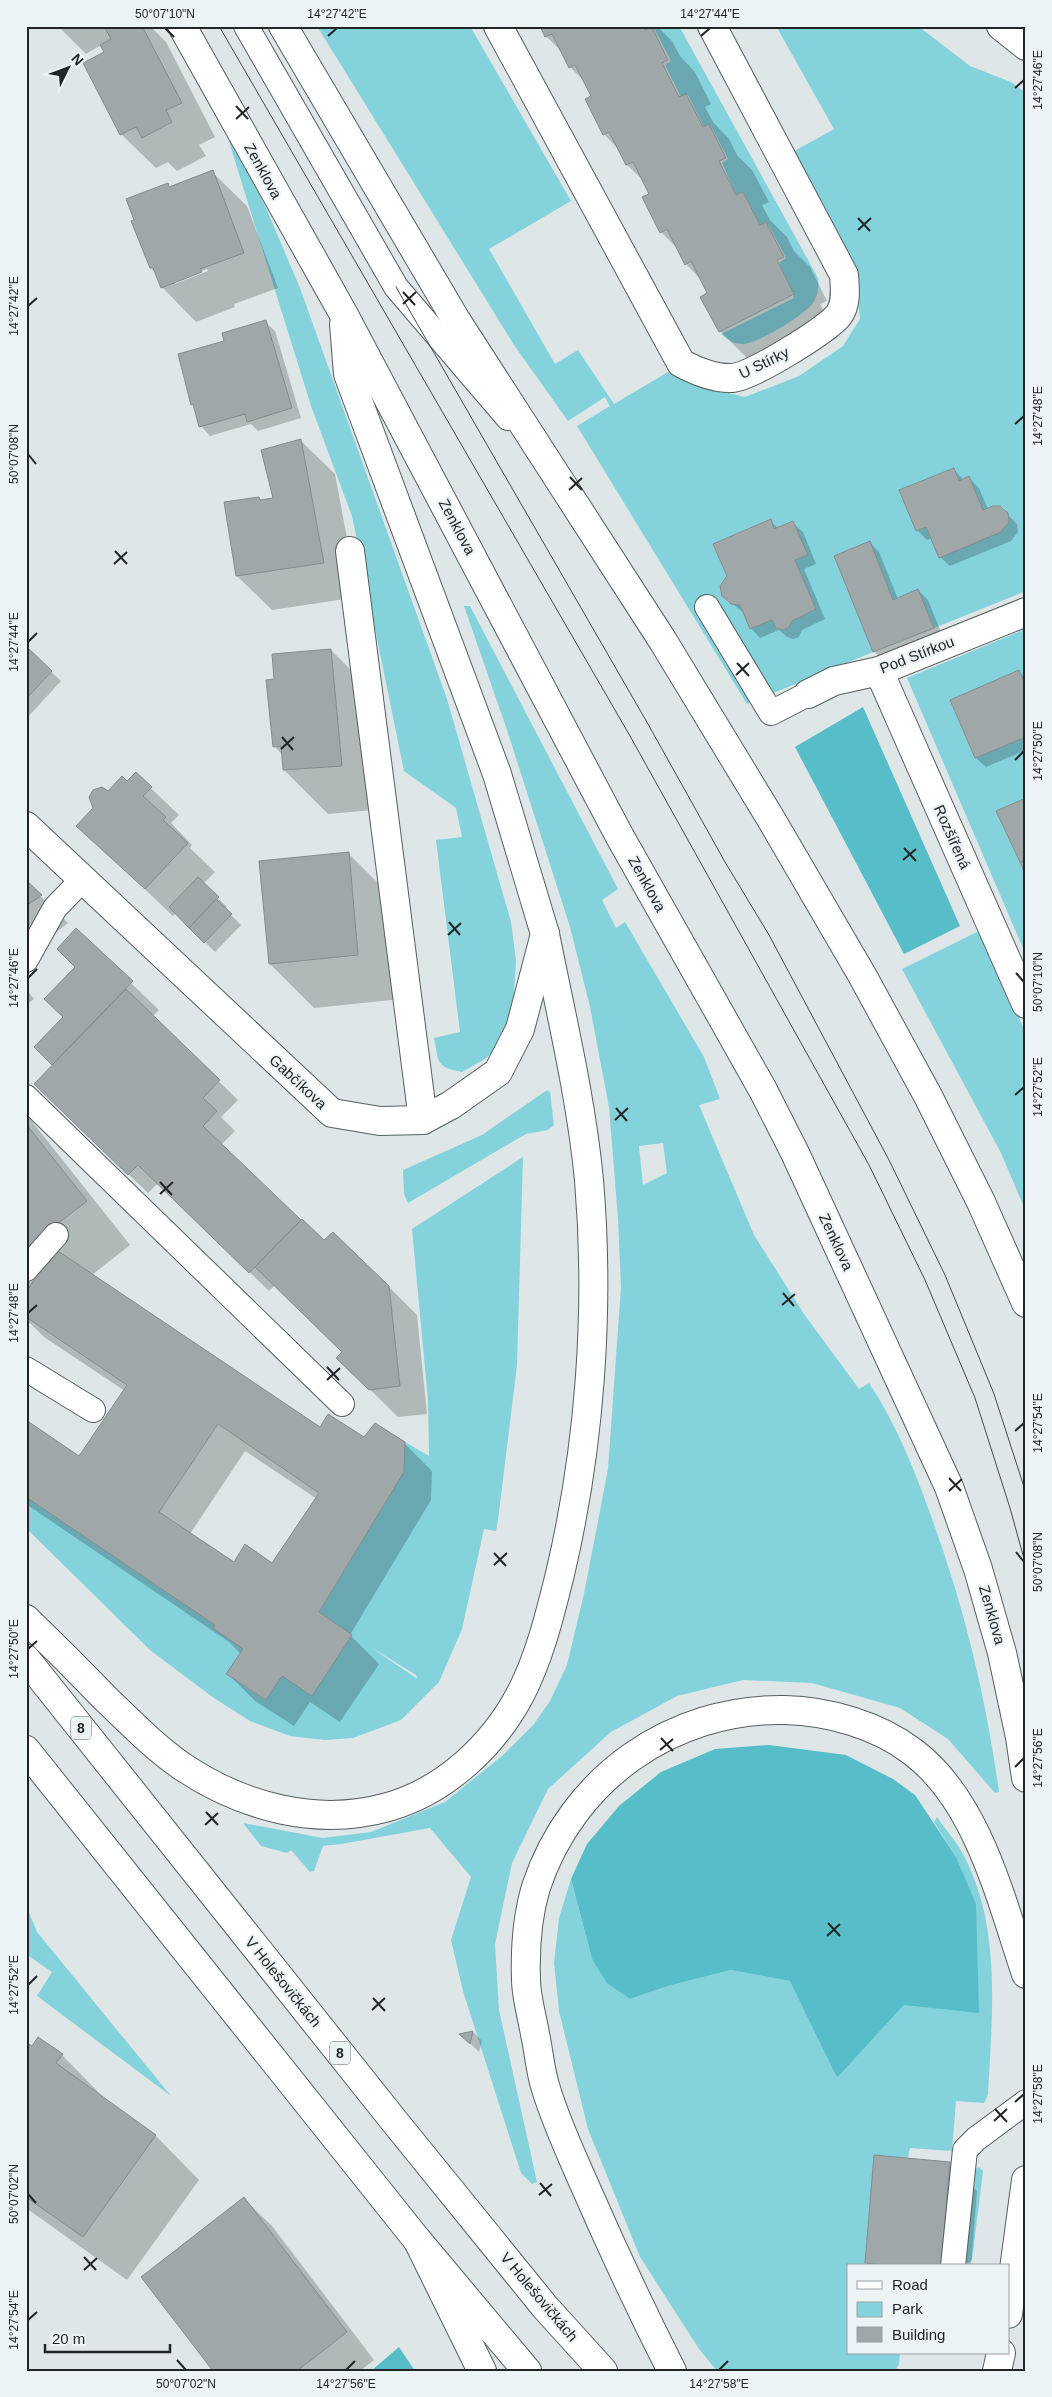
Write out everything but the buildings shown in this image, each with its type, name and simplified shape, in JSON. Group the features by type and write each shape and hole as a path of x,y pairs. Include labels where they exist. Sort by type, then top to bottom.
{"main road":[{"name":"Zenklova","path":"182,26 343,312 619,835 763,1090 799,1162 949,1487 978,1569 1002,1652 1020,1737 1026,1778"},
{"path":"283,26 456,320 663,641 771,819 862,975 928,1096 981,1202 1026,1303"},
{"name":"U Stírky","path":"498,26 673,361 702,373 733,378 784,356 839,315 846,295 844,275 712,26"},
{"path":"1001,26 1026,46"},
{"path":"26,1619 155,1746 185,1768 217,1786 257,1803 298,1814 346,1816 370,1812 408,1801 430,1791 456,1772 480,1750 502,1724 520,1695 534,1664 553,1603 567,1547 582,1452 591,1341 592,1240 583,1124 545,934 497,774 348,374 343,312"},
{"path":"350,552 423,1120"},
{"name":"Pod Stírkou","path":"808,694 834,681 879,671 1026,612"},
{"name":"Rozšířená","path":"879,671 1026,1004"},
{"name":"Gabčíkova","path":"26,826 332,1113 380,1121 423,1120 452,1105 498,1072 520,1029 545,934"},
{"name":"V Holešovičkách","path":"26,1659 401,2130 546,2307 603,2371"},
{"path":"672,2371 628,2283 569,2150 545,2088 525,1983 527,1927 536,1888 551,1851 582,1804 628,1760 658,1740 690,1725 725,1715 760,1710 801,1711 840,1718 878,1732 913,1752 948,1787 962,1807 996,1884 1026,1974"},
{"path":"26,1750 418,2242 527,2371"},
{"path":"1010,2299 1026,2180"},
{"path":"418,2242 482,2371"},
{"path":"997,2371 1001,2354"}],"lane":[{"path":"246,26 396,287 558,477"},
{"path":"707,606 771,713 808,694"},
{"path":"26,960 55,908 83,879"},
{"path":"26,1097 342,1404"},
{"path":"26,1269 56,1235"},
{"path":"26,1369 93,1410"},
{"path":"953,2264 965,2150 976,2138 1026,2102"},
{"path":"986,2354 993,2371"}],"green space":[{"path":"317,26 470,26 571,201 489,249 555,364 578,350 614,404 673,369 688,383 745,397 799,376 843,346 860,319 855,271 791,153 834,129 776,26 918,26 970,66 1011,82 1026,93 1026,591 934,628 918,589 893,600 870,542 834,556 873,652 747,704 577,426 610,406 605,397 568,421 514,345","holes":["954,468 959,481 969,477 983,510 992,506 1000,506 1006,510 1009,522 1001,532 939,557 926,527 916,531 899,490","770,519 774,529 793,521 807,554 795,560 816,609 792,621 789,627 783,630 776,628 772,620 750,629 740,605 728,602 722,594 720,586 727,576 713,544"]},
{"path":"645,26 679,26 818,278 817,295 807,309 779,328 749,343 736,343 721,334 794,298 779,263 786,258 768,224 761,227 745,195 737,197 722,163 728,159 711,126 705,129 688,95 682,99 665,65 671,61 654,28 648,31"},
{"path":"226,132 239,153 266,208 300,288 447,699 511,922 516,961 513,1007 504,1037 488,1057 462,1072 447,1068 440,1062 434,1038 460,1032 436,840 462,837 456,808 404,771 352,516 311,406"},
{"path":"464,606 470,606 618,889 602,900 616,928 625,922 704,1057 720,1099 699,1105 754,1235 804,1314 859,1389 869,1383 888,1415 904,1448 943,1550 964,1618 988,1721 999,1792 995,1793 948,1739 900,1708 812,1683 743,1680 677,1696 611,1732 548,1789 512,1863 495,1944 499,2010 537,2182 532,2184 521,2173 463,1991 451,1940 471,1877 430,1828 323,1846 314,1871 310,1872 291,1850 287,1853 261,1846 243,1823 323,1838 371,1832 445,1802 502,1756 534,1724 550,1701 567,1665 584,1594 608,1469 621,1287 618,1219 609,1107 590,1007 570,927 507,730","holes":["663,1143 667,1173 643,1185 639,1146"]},
{"path":"1026,629 1026,686 1019,671 950,701 975,758 1026,737 1026,798 996,811 1026,876 1026,955 907,678"},
{"path":"981,930 1026,1034 1026,1212 1001,1153 902,969"},
{"path":"547,1090 550,1092 554,1125 548,1130 526,1134 408,1203 404,1194 403,1170 482,1135"},
{"path":"523,1157 517,1365 496,1531 484,1529 462,1629 439,1682 401,1720 353,1738 325,1740 290,1736 250,1721 214,1698 150,1650 26,1528 26,1497 215,1625 243,1649 226,1674 265,1700 282,1676 312,1696 352,1635 319,1612 404,1472 405,1442 429,1456 428,1400 412,1229","holes":["369,1646 416,1675 417,1678"]},
{"path":"937,1817 963,1854 975,1882 984,1911 992,1972 988,2094 984,2103 956,2101 952,2151 910,2148 908,2158 874,2155 865,2262 874,2264 847,2264 847,2354 900,2354 899,2364 895,2371 717,2371 699,2349 640,2257 588,2129 559,2011 554,1963 559,1918 571,1879 592,1959 630,1999 668,1986 731,1970 791,1981 837,2078 904,2005 956,1857 934,1822"},
{"path":"26,1905 37,1932 171,2096 37,1996 52,1972 26,1954"},
{"path":"979,2167 983,2171 972,2260 968,2263 963,2259 974,2170"}],"shaded area":[{"path":"863,707 960,926 904,954 795,747"},
{"path":"769,1745 846,1755 893,1779 915,1795 956,1857 976,1904 979,2013 904,2005 837,2078 790,1981 731,1970 668,1986 630,1999 607,1983 592,1959 571,1879 587,1844 619,1806 661,1772 715,1749"},
{"path":"399,2347 415,2371 371,2371"}],"tram line":[{"path":"219,26 630,736 869,1165 925,1280 975,1398 1010,1508 1026,1566"},
{"path":"396,287 648,724 725,862 769,935 889,1160 945,1275 978,1355 994,1394 1026,1493"}]}
